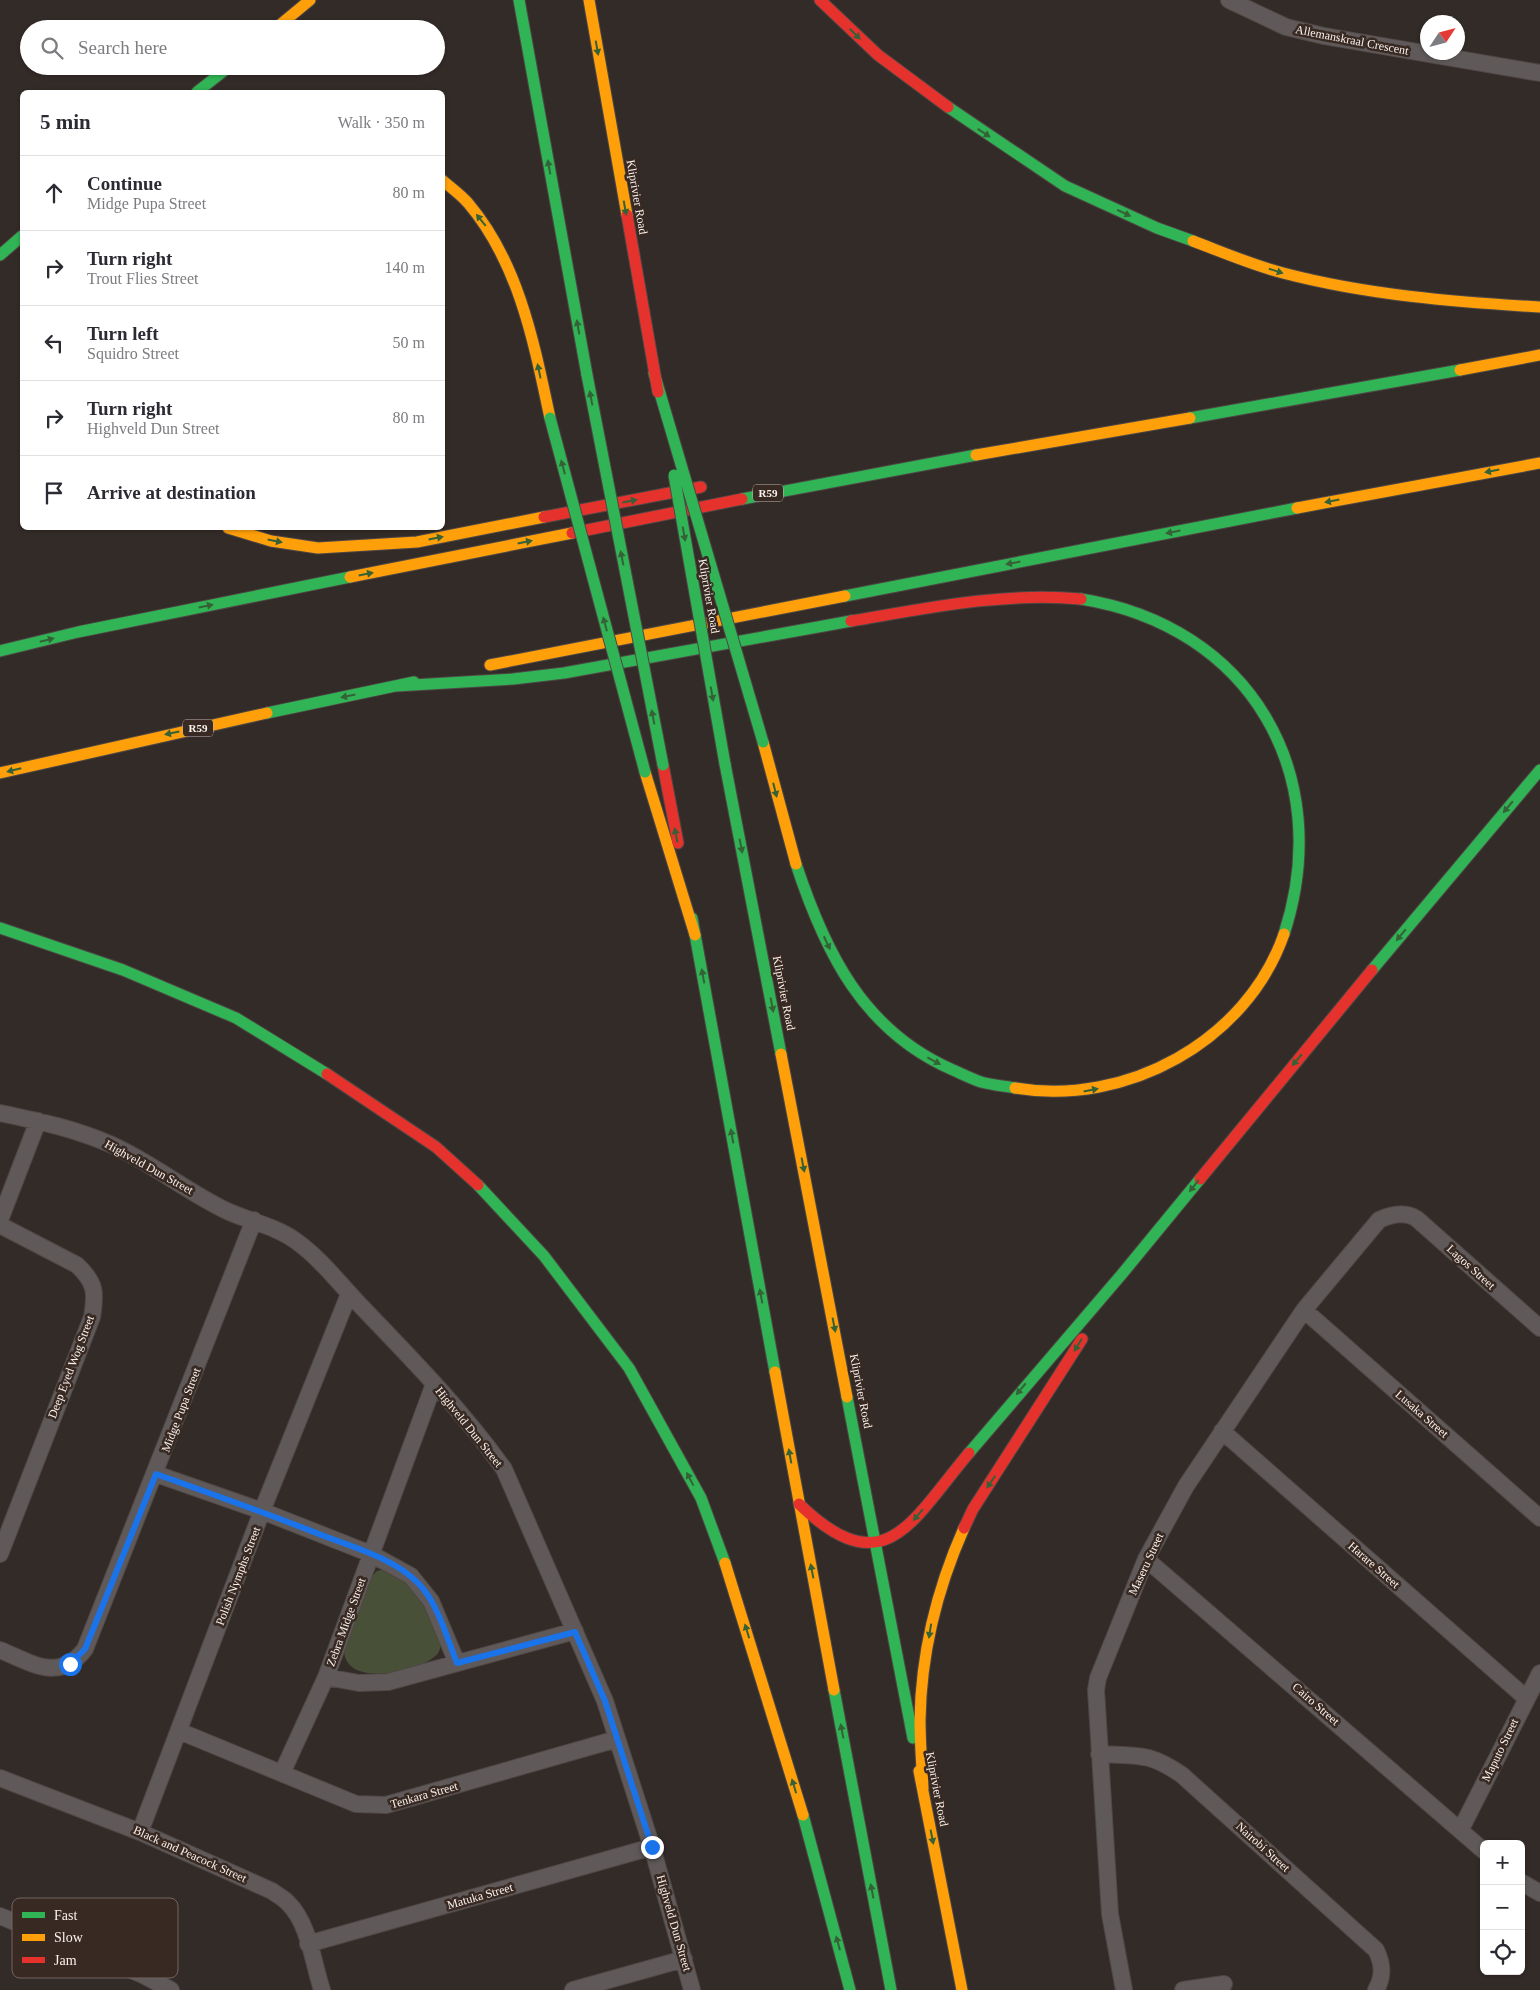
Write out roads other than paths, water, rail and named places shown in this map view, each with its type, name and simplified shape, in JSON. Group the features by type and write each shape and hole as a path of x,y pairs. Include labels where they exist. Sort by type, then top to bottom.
{"main road":[{"path":"287,20 310,0"},
{"path":"519,0 587,375 663,765 799,1504 891,1990"},
{"name":"Kliprivier Road","path":"589,0 654,373 665,417 725,764 962,1990"},
{"path":"820,0 878,54 970,124 1065,186 1157,228 1282,273 1386,293 1475,303 1540,307"},
{"path":"200,90 214,75"},
{"path":"200,90 219,75"},
{"path":"445,182 456,190 490,232 507,268 531,332 550,418 645,772 695,935"},
{"path":"0,255 20,238"},
{"name":"R59","path":"0,652 78,632 931,462 1392,384 1540,355"},
{"path":"396,686 549,675 774,634 978,601 1040,597 1081,599 1130,610 1173,629 1222,663 1237,678 1264,714 1278,740 1296,792 1302,840 1300,865 1287,928 1262,980 1251,997 1232,1018 1185,1056 1156,1070 1110,1086 1068,1093 1013,1090 966,1078 917,1052 885,1026 843,975 825,940 805,888 779,808 762,742 665,417"},
{"path":"836,469 931,462"},
{"name":"R59","path":"0,773 117,744 474,669 1540,462"},
{"path":"235,530 271,541 318,548 417,542 712,485"},
{"path":"799,1504 821,1526 848,1541 876,1544 894,1537 917,1517 1028,1381 1122,1274 1407,927 1540,770"},
{"path":"0,928 124,970 236,1018 339,1082 436,1147 478,1185 544,1256 629,1368 701,1498 733,1584 803,1816 850,1990"},
{"path":"923,1789 920,1721 923,1674 931,1623 949,1562 973,1509 1048,1394 1122,1274"}],"street":[{"name":"Allemanskraal Crescent","path":"1229,0 1286,27 1324,36 1540,73"},
{"name":"Highveld Dun Street","path":"0,1113 60,1125 114,1146 228,1211 254,1220 294,1240 330,1269 349,1294 482,1438 504,1469 605,1701 652,1847 692,1990"},
{"path":"0,1220 38,1121"},
{"name":"Maseru Street","path":"1124,1990 1110,1914 1095,1702 1098,1678 1146,1559 1186,1486 1304,1310 1379,1220 1399,1214"},
{"name":"Lagos Street","path":"1399,1214 1411,1215 1417,1219 1540,1328"},
{"name":"Midge Pupa Street","path":"0,1650 46,1669 57,1669 78,1658 85,1649 156,1474 254,1220"},
{"name":"Deep Eyed Wog Street","path":"0,1225 77,1265 89,1279 96,1296 92,1317 0,1554"},
{"name":"Polish Nymphs Street","path":"140,1832 262,1512 349,1294"},
{"name":"Lusaka Street","path":"1304,1310 1540,1518"},
{"name":"Zebra Midge Street","path":"282,1773 326,1677 434,1384"},
{"name":"Harare Street","path":"1222,1431 1526,1698"},
{"path":"156,1474 371,1554 411,1576 421,1586 431,1601 457,1663"},
{"name":"Cairo Street","path":"1146,1559 1480,1847"},
{"path":"326,1677 359,1683 388,1682 575,1632"},
{"name":"Maputo Street","path":"1461,1829 1540,1673"},
{"name":"Tenkara Street","path":"179,1731 356,1804 386,1806 617,1739"},
{"name":"Nairobi Street","path":"1100,1754 1148,1756 1163,1762 1182,1775 1376,1950 1382,1965 1381,1981 1376,1990"},
{"name":"Black and Peacock Street","path":"0,1778 140,1832 272,1891 288,1902 297,1914 322,1990"},
{"name":"Matuka Street","path":"308,1944 652,1847"},
{"path":"1525,1884 1540,1893"},
{"path":"0,1916 12,1921"},
{"path":"573,1990 684,1959"},
{"path":"149,1978 171,1990"},
{"path":"1182,1990 1224,1984"}]}
